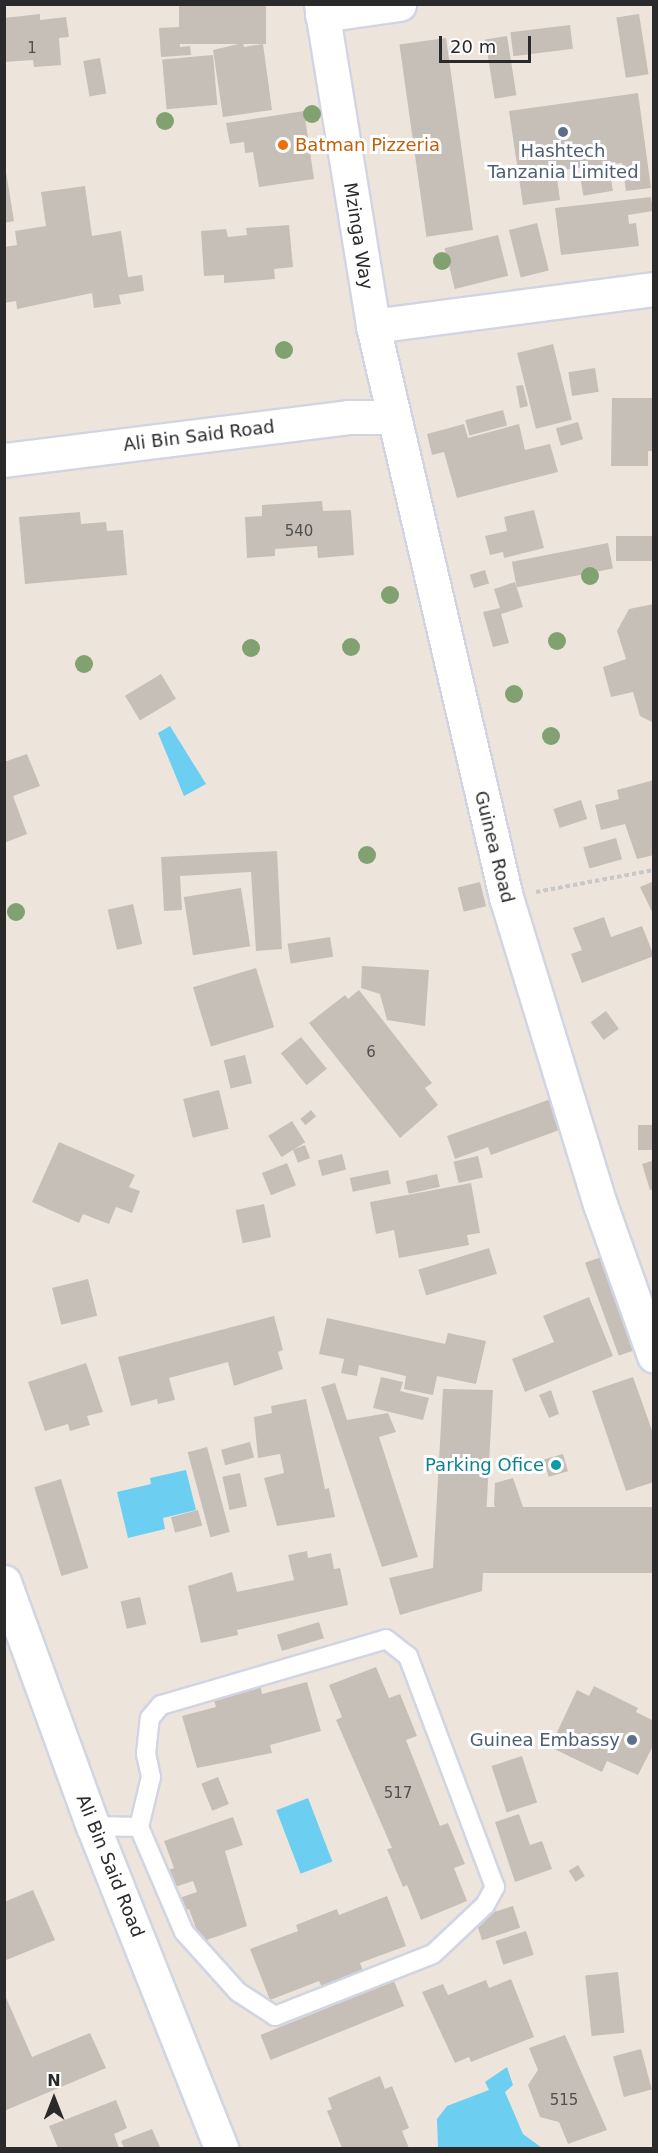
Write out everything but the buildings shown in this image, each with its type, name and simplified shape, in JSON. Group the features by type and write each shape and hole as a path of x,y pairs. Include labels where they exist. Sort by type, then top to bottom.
{"street":[{"path":"322,10 399,4"},
{"name":"Mzinga Way","path":"322,10 373,326"},
{"path":"373,326 654,290"},
{"name":"Guinea Road","path":"373,326 506,897 600,1204 654,1356"},
{"name":"Ali Bin Said Road","path":"4,460 348,417 393,417"},
{"name":"Ali Bin Said Road","path":"4,1582 93,1826 221,2148"}],"lane":[{"path":"387,1639 408,1656 495,1887 484,1905 433,1954 275,2016 238,1992 184,1932 139,1827 151,1778 146,1736 150,1719 161,1705 387,1639"},
{"path":"93,1826 139,1827"}],"path":[{"path":"506,897 654,870"}],"water":[{"path":"170,726 206,784 184,796 158,733"},
{"path":"186,1470 196,1510 163,1518 165,1529 128,1538 117,1492 151,1484 150,1478"},
{"path":"308,1798 332,1861 301,1874 276,1810"},
{"path":"507,2067 513,2085 505,2092 523,2134 542,2148 438,2148 437,2119 447,2106 489,2090 485,2082"}],"place":[{"name":"Hashtech Tanzania Limited","path":"563,132"},
{"name":"Batman Pizzeria","path":"283,145"},
{"name":"Parking Ofice","path":"556,1465"},
{"name":"Guinea Embassy","path":"632,1740"}]}
